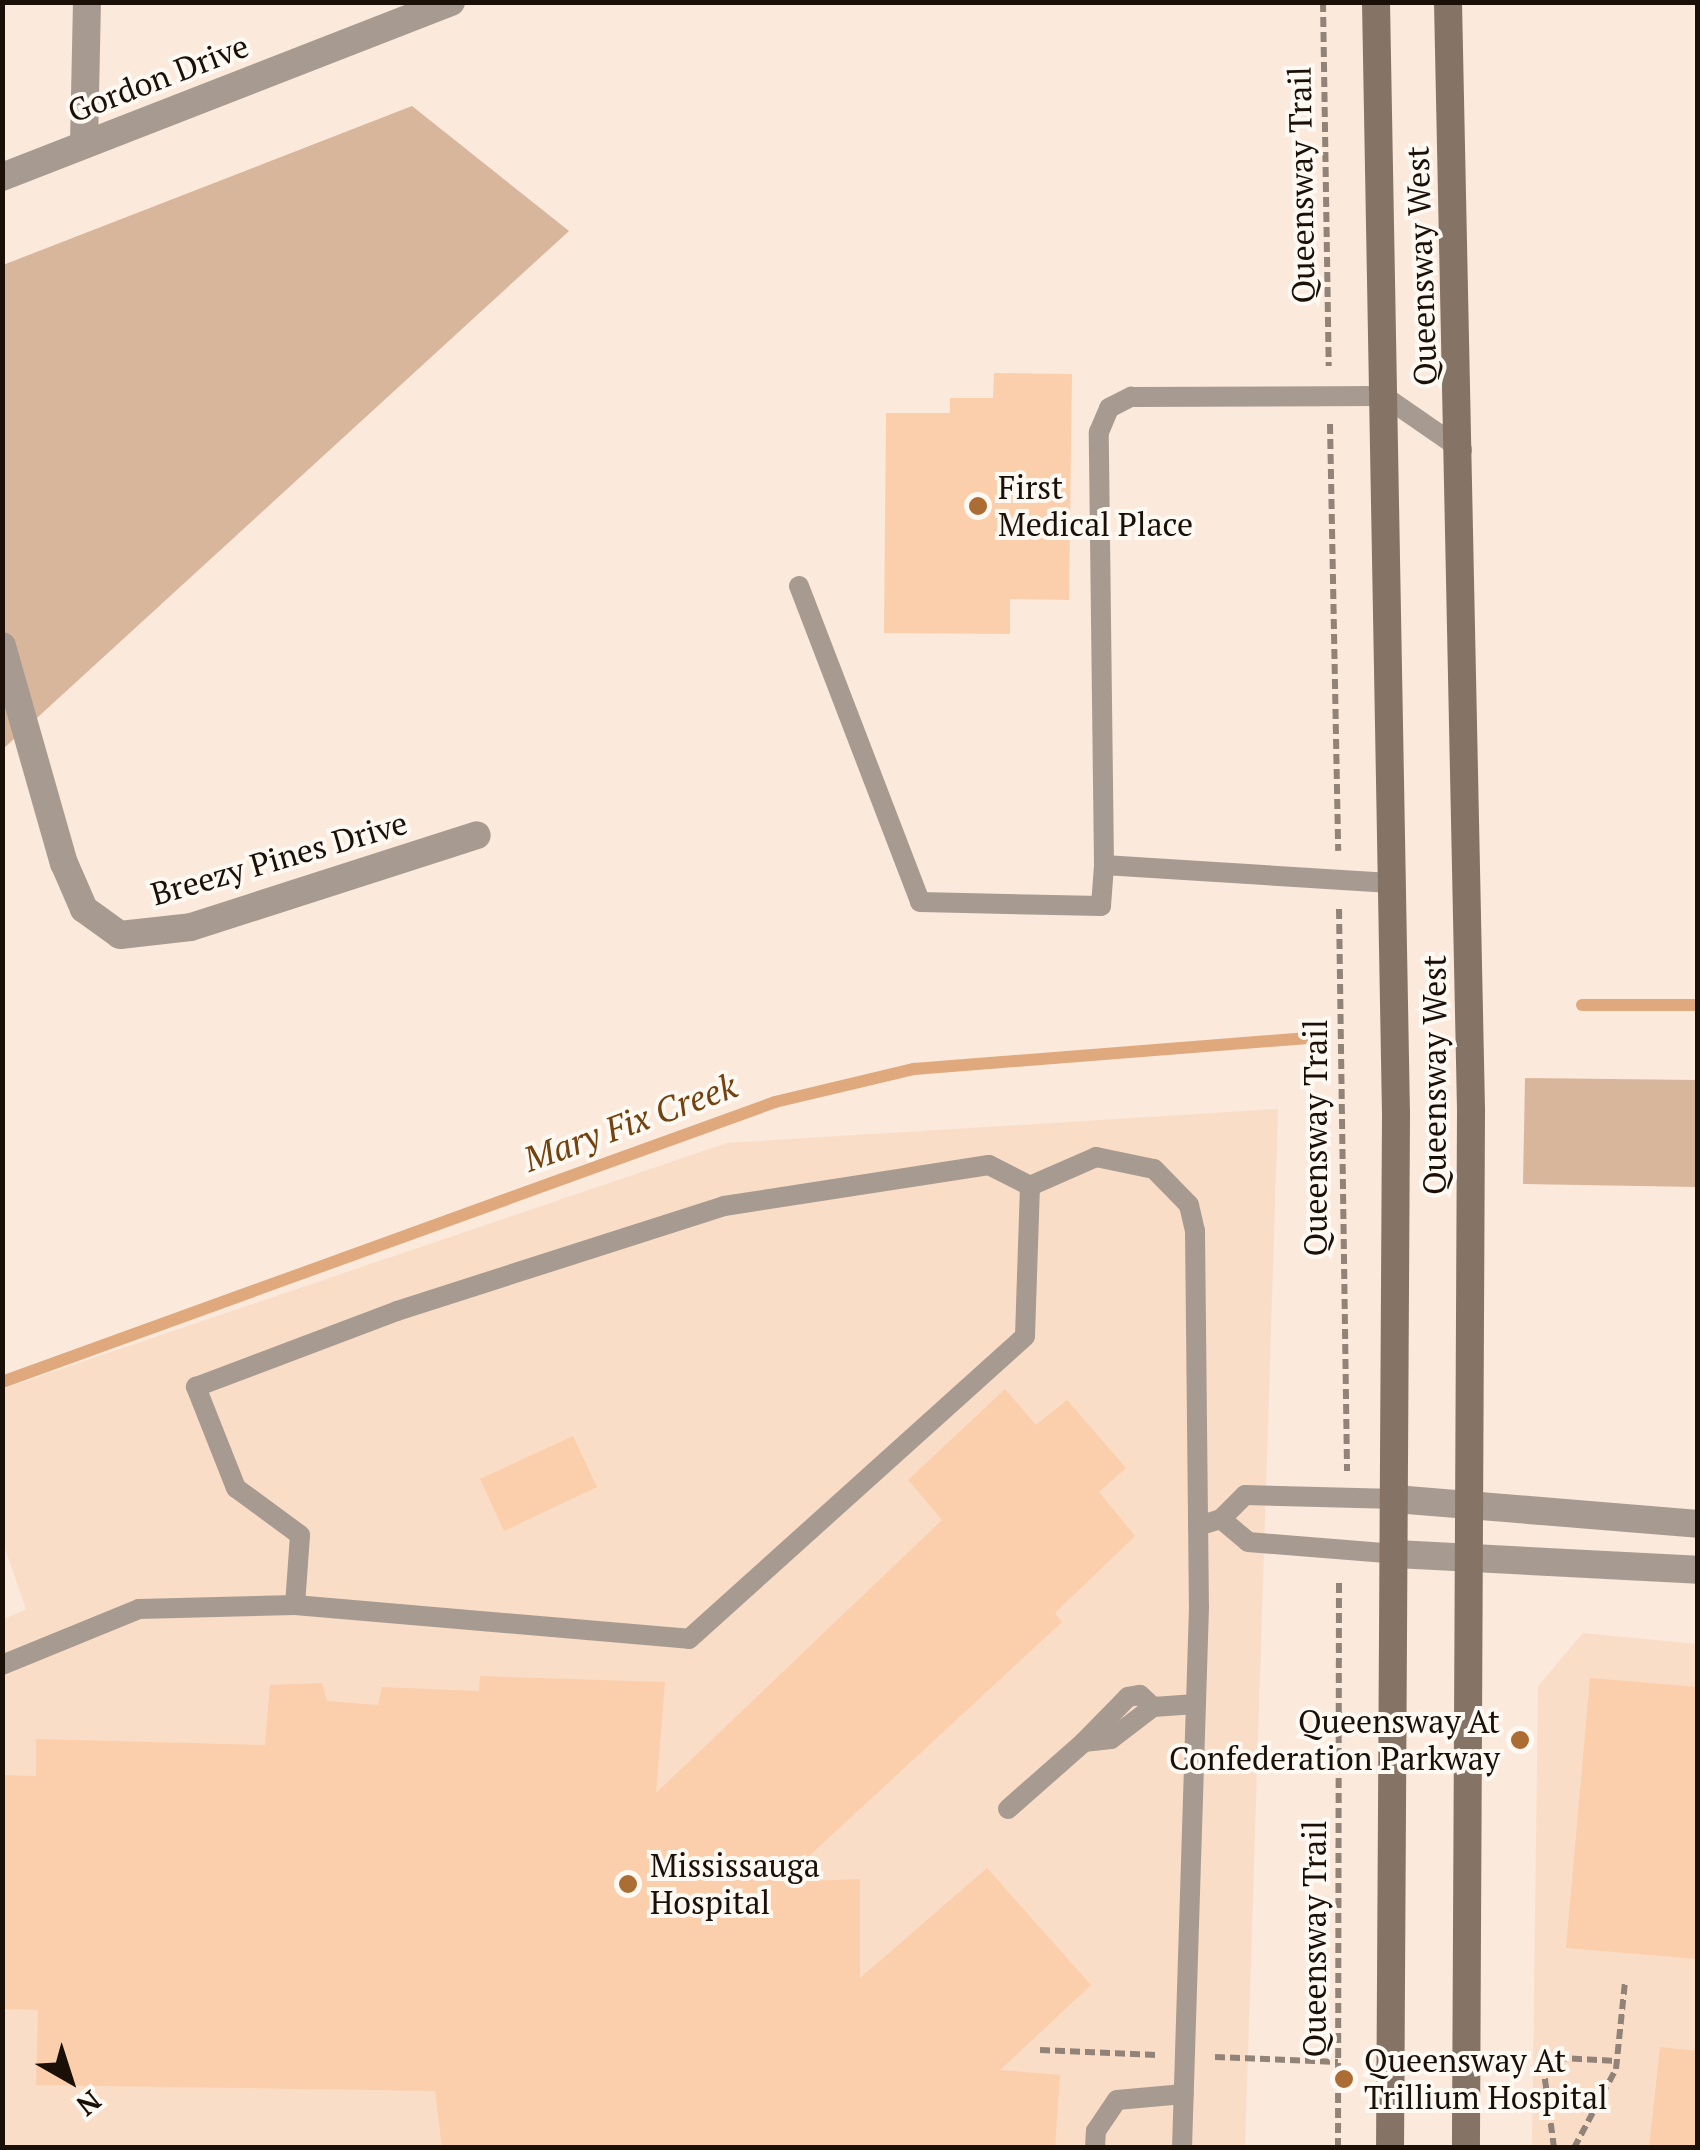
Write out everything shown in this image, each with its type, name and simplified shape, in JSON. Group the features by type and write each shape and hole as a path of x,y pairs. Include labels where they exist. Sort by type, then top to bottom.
{"main road":[{"name":"Queensway West","path":"1376,2 1394,882 1396,1554 1390,2148"},
{"name":"Queensway West","path":"1448,2 1462,450 1471,1112 1465,1506 1466,2148"}],"street":[{"path":"84,144 87,2"},
{"name":"Gordon Drive","path":"2,176 452,2"},
{"name":"Breezy Pines Drive","path":"2,646 64,863 84,910 120,935 191,927 477,836"},
{"path":"1394,1499 1698,1524"},
{"path":"1396,1554 1698,1570"}],"lane":[{"path":"799,586 920,902 1100,906 1104,866 1099,432 1109,408 1131,397 1384,396 1462,450"},
{"path":"1104,866 1394,882"},
{"path":"1030,1186 1096,1156 1128,1158 1154,1169 1189,1206 1198,1526 1182,2148"},
{"path":"294,1606 300,1534 236,1488 196,1387 397,1311 724,1206 989,1165 1030,1186"},
{"path":"2,1665 139,1609 294,1606 689,1639 1024,1336 1030,1186"},
{"path":"1198,1526 1221,1519 1245,1495 1394,1499"},
{"path":"1221,1519 1248,1542 1396,1554"},
{"path":"1008,1809 1128,1697 1140,1695 1154,1707 1196,1704"},
{"path":"1095,2148 1096,2132 1118,2100 1184,2094"}],"path":[{"name":"Queensway Trail","path":"1323,2 1329,368"},
{"path":"1330,416 1338,846"},
{"name":"Queensway Trail","path":"1339,901 1341,1375 1349,1435"},
{"name":"Queensway Trail","path":"1337,1611 1338,2148"},
{"path":"1574,2148 1617,2062 1624,1982"},
{"path":"1554,2148 1542,2056 1617,2062"}],"shaded area":[{"path":"412,106 569,231 3,749 3,265"},
{"path":"1525,1078 1697,1080 1697,1187 1523,1184"},
{"name":"Mississauga Hospital","path":"1278,1109 1245,2147 3,2147 2,1620 26,1609 3,1543 2,1389 727,1143"},
{"path":"1583,1633 1697,1644 1697,2147 1532,2148 1538,1686"}],"building":[{"name":"First Medical Place","path":"994,373 1072,374 1069,600 1010,599 1010,634 884,633 886,413 950,413 950,398 993,398"},
{"path":"1005,1389 1036,1425 1067,1400 1126,1468 1099,1492 1135,1536 1055,1613 1062,1622 781,1882 860,1879 860,1978 987,1868 1091,1985 1000,2070 1060,2075 1055,2148 442,2148 435,2091 36,2085 38,2010 2,2009 2,1775 36,1776 36,1739 265,1745 270,1685 322,1683 327,1701 378,1705 382,1687 479,1691 480,1676 665,1682 656,1793 942,1520 908,1480"},
{"path":"573,1436 597,1487 504,1531 480,1479"},
{"path":"1590,1678 1698,1687 1698,1959 1566,1948"},
{"path":"1660,2047 1698,2051 1698,2148 1649,2148"}],"waterway":[{"name":"Mary Fix Creek","path":"1582,1005 1698,1005"},
{"name":"Mary Fix Creek","path":"2,1382 775,1102 914,1069 1305,1038"}],"place":[{"name":"First Medical Place","path":"978,506"},
{"name":"Queensway At Confederation Parkway","path":"1520,1740"},
{"name":"Mississauga Hospital","path":"628,1884"},
{"name":"Queensway At Trillium Hospital","path":"1344,2079"}]}
